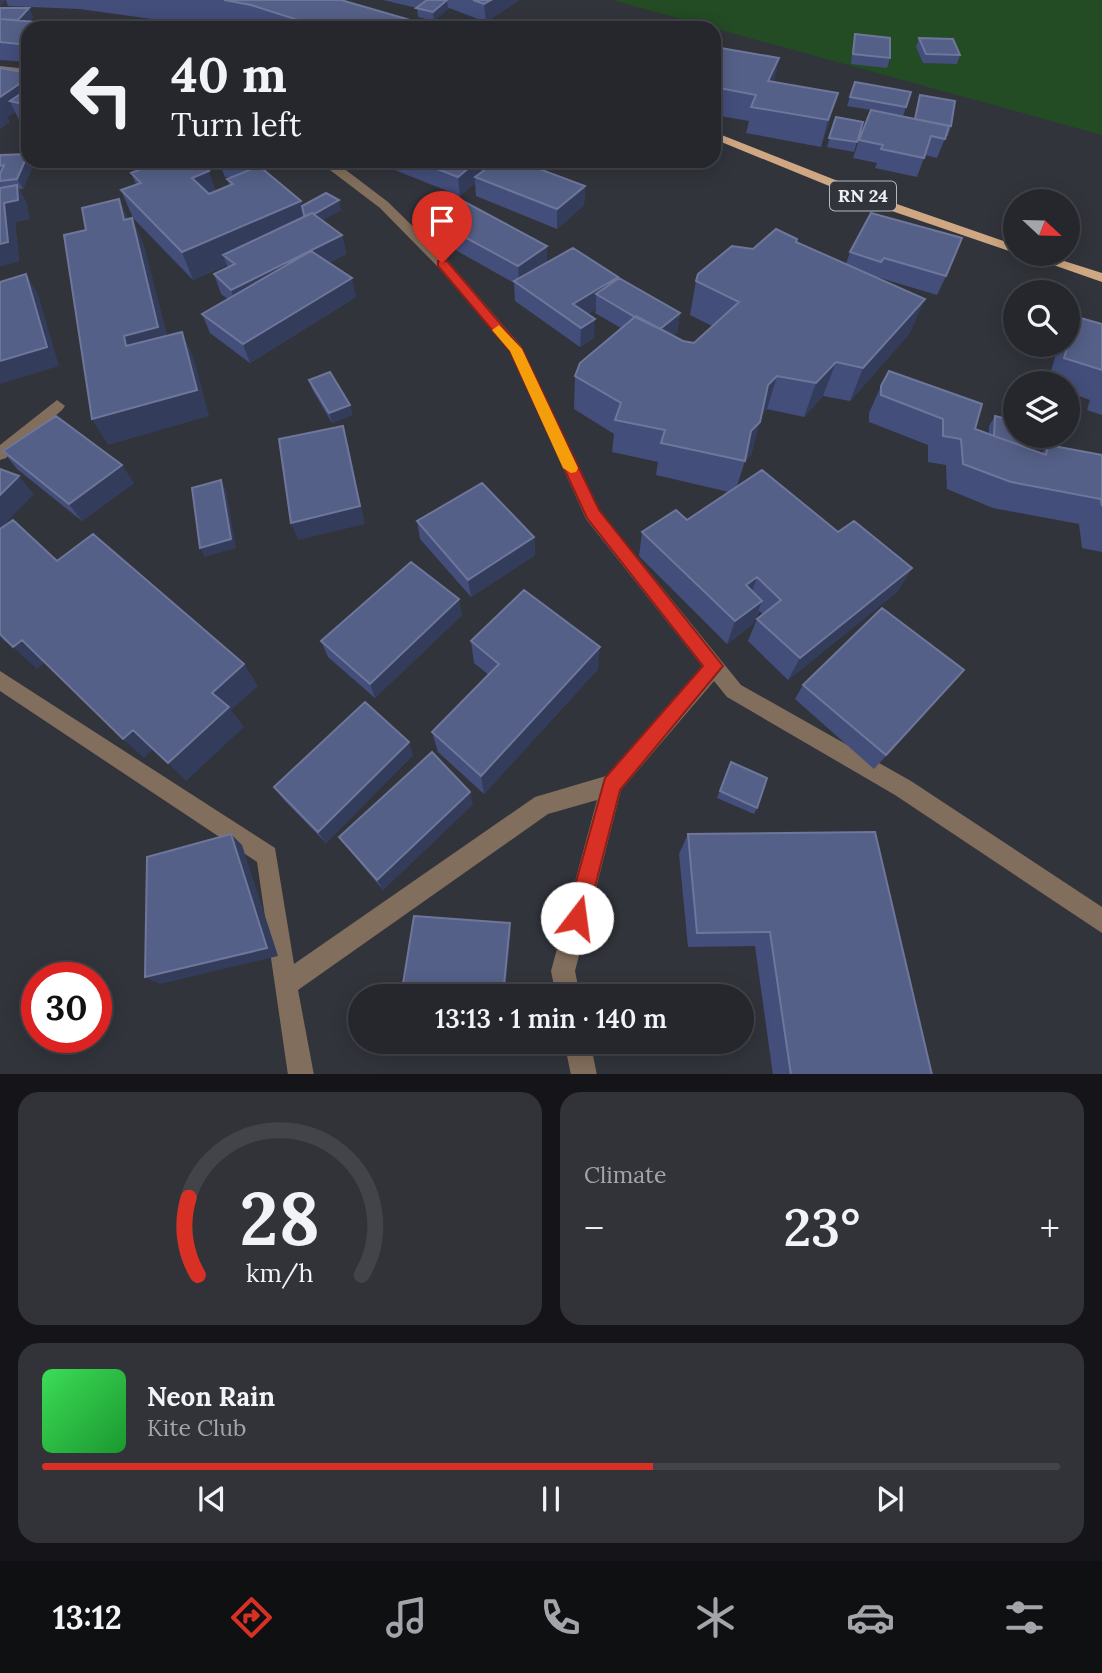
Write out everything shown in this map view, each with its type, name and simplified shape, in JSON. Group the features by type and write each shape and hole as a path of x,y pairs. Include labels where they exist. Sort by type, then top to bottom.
{"main road":[{"name":"RN 24","path":"721,138 887,205 1003,245"},
{"path":"1066,266 1102,278"}],"street":[{"path":"0,69 21,71"},
{"path":"335,168 384,205 442,263 516,349 593,514 734,691 903,788 1102,921"},
{"path":"0,454 57,406"},
{"path":"566,984 563,971 612,785 714,666"},
{"path":"0,680 267,856 301,1074"},
{"path":"285,985 543,805 612,785"},
{"path":"580,1054 584,1074"}],"green space":[{"path":"612,0 1102,0 1102,135 721,30 721,21 688,21"}],"building":[{"path":"224,0 341,0 407,19 301,21 251,5"},
{"path":"427,0 447,0 433,12 416,8"},
{"path":"473,0 491,0 484,4"},
{"path":"0,8 29,8 18,20 0,19"},
{"path":"0,19 24,21 21,21 21,44 0,42"},
{"path":"855,34 890,38 890,58 853,54"},
{"path":"919,38 953,39 960,55 926,54"},
{"path":"721,48 779,58 768,81 838,93 828,120 751,107 756,95 721,88"},
{"path":"0,68 21,72 21,83 0,97"},
{"path":"855,82 911,92 906,107 850,97"},
{"path":"21,94 21,103 10,101"},
{"path":"920,95 955,101 951,126 915,119"},
{"path":"871,110 949,126 945,139 931,136 924,158 881,149 883,145 859,140"},
{"path":"836,117 863,122 857,142 829,138"},
{"path":"21,154 22,168 17,179 0,181 4,165 0,166 0,155"},
{"path":"144,168 205,168 209,171 192,178 209,194 233,184 227,179 254,168 261,168 301,201 182,252 121,190 141,183 131,173"},
{"path":"435,168 469,168 458,177"},
{"path":"487,168 537,168 585,186 557,209 475,177"},
{"path":"17,185 18,200 4,203 8,242 0,244 0,188"},
{"path":"326,193 339,200 305,216 302,206"},
{"path":"119,199 124,220 132,218 158,327 124,336 126,346 182,332 197,390 92,419 64,235 86,230 82,208"},
{"path":"463,201 547,246 518,266 433,220"},
{"path":"312,213 342,235 231,290 214,274 235,264 223,255"},
{"path":"871,213 962,238 946,276 884,258 881,262 850,252"},
{"path":"776,229 797,239 796,242 925,299 863,368 836,362 816,383 777,376 768,385 760,422 751,431 745,461 661,443 665,430 615,420 621,403 575,376 580,363 636,316 683,341 694,343 739,302 696,281 698,274 732,246 753,249"},
{"path":"573,248 618,277 573,304 595,319 581,328 514,281"},
{"path":"311,251 352,278 243,344 202,314"},
{"path":"26,274 47,347 0,361 0,282"},
{"path":"619,278 680,313 660,329 596,294"},
{"path":"1080,318 1102,324 1102,370 1064,358 1080,357"},
{"path":"889,371 982,404 975,429 1003,439 1003,448 1027,448 1046,455 1047,448 1064,448 1102,455 1102,506 1101,499 1011,482 963,464 961,439 943,436 943,419 881,395 881,386"},
{"path":"330,372 350,405 329,413 309,380"},
{"path":"56,416 122,465 69,504 3,451"},
{"path":"995,416 1003,418 1003,439 994,436"},
{"path":"343,426 360,506 291,523 279,439"},
{"path":"0,469 19,476 0,495"},
{"path":"762,470 838,532 854,521 912,568 800,658 757,619 781,600 757,577 746,585 762,601 735,621 642,532 676,510 687,520"},
{"path":"221,480 231,539 200,548 192,488"},
{"path":"482,483 534,537 468,580 417,521"},
{"path":"13,520 57,561 93,534 244,664 212,693 229,707 168,763 133,730 123,739 22,640 13,647 0,634 0,529"},
{"path":"411,562 459,599 370,684 321,641"},
{"path":"524,590 600,647 481,776 432,732 499,664 471,641"},
{"path":"882,608 964,670 886,755 803,685"},
{"path":"365,702 409,742 318,832 274,787"},
{"path":"432,752 470,792 377,880 339,837"},
{"path":"731,762 767,778 757,808 720,791"},
{"path":"875,832 932,1074 791,1074 770,932 697,933 688,834"},
{"path":"231,834 267,948 145,977 147,857"},
{"path":"414,916 510,923 504,984 403,984"}],"slow traffic":[{"path":"499,330 516,349 571,468"}],"route":[{"path":"442,263 516,349 593,514 714,666 612,785 577,918"}]}
